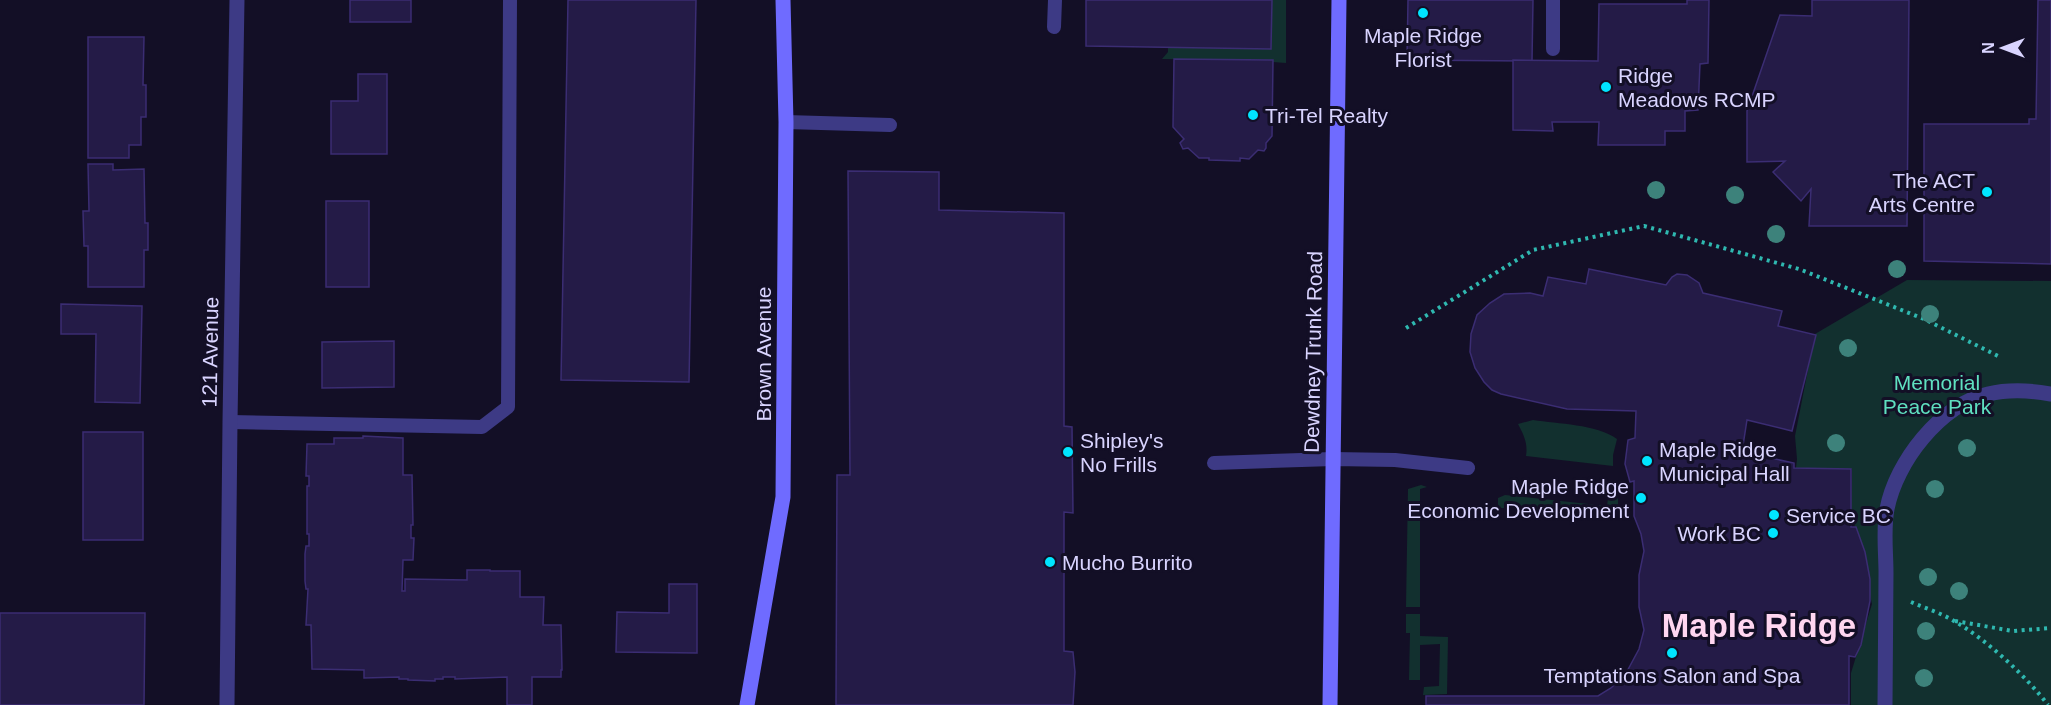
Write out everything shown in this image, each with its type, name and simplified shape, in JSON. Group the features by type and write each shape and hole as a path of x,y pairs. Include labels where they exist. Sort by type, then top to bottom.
{"main road":[{"name":"Brown Avenue","path":"747,705 783,496 786,122 783,0"},
{"name":"Dewdney Trunk Road","path":"1330,705 1339,0"}],"street":[{"name":"121 Avenue","path":"227,705 237,0"},
{"path":"1885,705 1886,516 1898,476 1914,449 1927,434 1953,410 1973,399 1987,394 2020,390 2051,394"}],"lane":[{"path":"230,422 482,427 508,408 510,0"},
{"path":"1054,27 1055,0"},
{"path":"1553,0 1553,49"},
{"path":"786,122 890,125"},
{"path":"1214,462 1395,460 1468,468"}],"path":[{"path":"1406,328 1533,250 1644,226 1799,269 1924,319 2000,357"},
{"path":"1907,600 1954,621 2013,632 2051,628"},
{"path":"1954,621 2002,658 2048,705"}],"green space":[{"path":"1272,0 1286,0 1286,63 1273,62 1273,60 1162,59 1168,52 1168,47 1271,49"},
{"name":"Memorial Peace Park","path":"1907,280 2051,281 2051,705 1851,705 1851,673 1872,604 1851,509 1852,469 1796,468 1795,436 1815,334"},
{"path":"1533,420 1588,427 1617,439 1613,466 1526,456 1525,440 1518,424"},
{"path":"1421,485 1427,487 1420,489 1420,607 1406,607 1408,489"},
{"path":"1609,490 1618,490 1618,508 1611,518 1585,509 1498,508 1498,498 1505,495 1607,506"},
{"path":"1406,614 1420,614 1420,636 1448,637 1447,694 1423,695 1424,687 1439,686 1440,644 1420,645 1420,680 1409,680 1410,633 1406,633"}],"building":[{"path":"350,0 411,0 411,22 350,22"},
{"path":"568,0 696,0 689,382 561,380"},
{"path":"1086,0 1272,0 1271,49 1086,46"},
{"path":"1408,0 1533,0 1532,61 1407,60"},
{"name":"Ridge Meadows RCMP","path":"1687,0 1709,0 1708,63 1700,64 1698,110 1685,111 1685,131 1665,131 1665,145 1598,145 1599,122 1552,122 1553,131 1513,130 1513,60 1598,61 1599,4 1687,4"},
{"path":"1812,0 1909,0 1907,226 1809,226 1811,189 1801,201 1773,172 1785,161 1747,162 1747,111 1780,15 1812,16"},
{"name":"The ACT Arts Centre","path":"2038,0 2051,0 2051,264 1924,261 1924,124 2029,124 2029,119 2036,119"},
{"path":"88,37 144,37 143,85 146,85 146,117 141,117 141,145 129,145 129,158 88,158"},
{"path":"1174,59 1273,60 1272,136 1266,143 1264,151 1258,150 1249,159 1240,158 1240,161 1199,158 1188,148 1183,149 1180,143 1184,139 1173,127"},
{"path":"358,74 387,74 387,154 331,154 331,101 358,101"},
{"path":"88,164 113,164 113,170 144,169 148,250 144,250 144,287 88,287 88,246 84,246 83,211 89,211"},
{"path":"848,171 939,172 939,210 1064,213 1064,426 1072,427 1073,513 1064,512 1064,651 1073,652 1075,672 1073,705 836,705 837,475 850,475"},
{"path":"326,201 369,201 369,287 326,287"},
{"path":"1589,269 1666,285 1677,274 1687,275 1699,283 1703,293 1782,311 1778,326 1816,335 1792,431 1747,420 1742,452 1794,463 1794,468 1851,469 1851,527 1856,527 1865,552 1870,579 1870,601 1861,645 1855,657 1849,656 1849,705 1426,705 1426,696 1598,696 1625,675 1639,649 1644,630 1639,607 1639,575 1644,551 1634,516 1634,481 1630,482 1625,464 1628,440 1635,438 1636,411 1567,409 1501,394 1492,390 1484,382 1475,368 1470,352 1471,334 1477,315 1490,303 1504,294 1530,293 1543,296 1548,277 1586,284"},
{"path":"61,304 142,306 140,403 95,402 96,334 61,334"},
{"path":"394,341 394,387 322,388 322,342"},
{"path":"83,432 143,432 143,540 83,540"},
{"path":"363,436 403,438 403,475 412,475 411,538 414,538 413,560 403,560 402,591 405,591 405,579 467,580 467,570 520,571 520,597 544,597 543,625 561,625 562,670 561,677 532,677 532,705 507,705 507,677 455,679 455,677 443,677 435,681 408,680 399,679 399,677 364,678 364,670 312,669 311,625 306,625 308,589 306,589 305,581 305,554 306,546 309,546 307,444 334,444 334,438 363,438"},
{"path":"669,584 697,584 697,653 616,652 617,612 669,613"},
{"path":"0,613 145,613 144,705 0,705"}],"place":[{"name":"Maple Ridge Florist","path":"1423,13"},
{"name":"Ridge Meadows RCMP","path":"1606,87"},
{"name":"Tri-Tel Realty","path":"1253,115"},
{"name":"The ACT Arts Centre","path":"1987,192"},
{"name":"Shipley's No Frills","path":"1068,452"},
{"name":"Maple Ridge Municipal Hall","path":"1647,461"},
{"name":"Maple Ridge Economic Development","path":"1641,498"},
{"name":"Service BC","path":"1774,515"},
{"name":"Work BC","path":"1773,533"},
{"name":"Mucho Burrito","path":"1050,562"},
{"name":"Temptations Salon and Spa","path":"1672,653"}],"district":[{"name":"Maple Ridge","path":"1759,625"}]}
